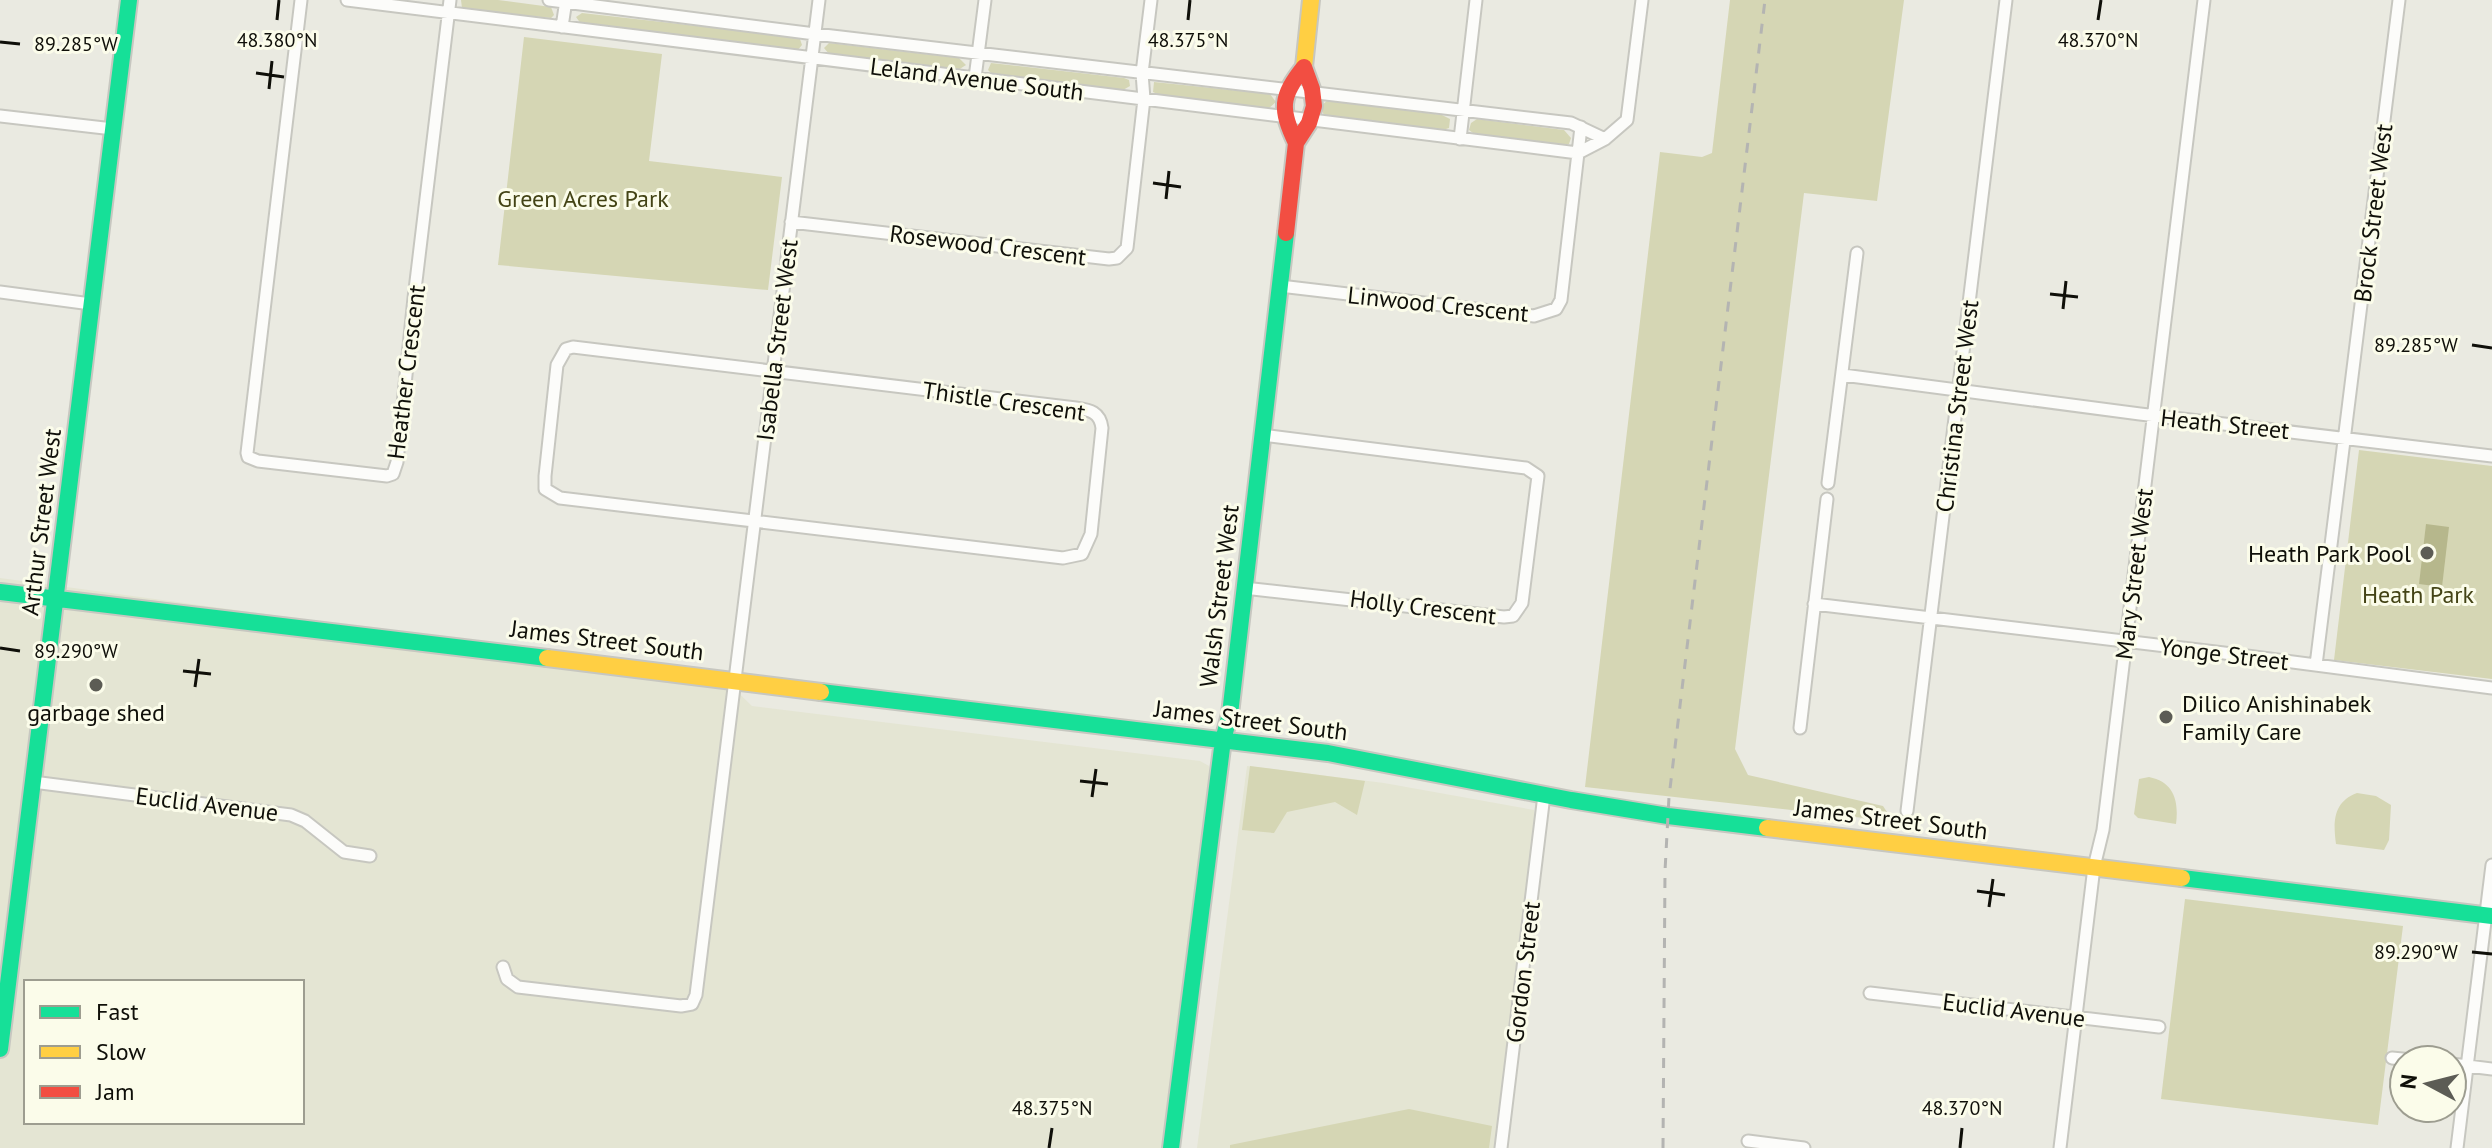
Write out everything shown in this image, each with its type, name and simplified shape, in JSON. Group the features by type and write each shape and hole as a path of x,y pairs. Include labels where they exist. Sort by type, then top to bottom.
{"street":[{"name":"Arthur Street West","path":"0,1049 129,0"},
{"name":"Heather Crescent","path":"301,0 247,453 248,457 258,461 381,476 393,474 397,462 450,0"},
{"name":"Leland Avenue South","path":"347,0 422,5 449,13 1578,153"},
{"name":"Leland Avenue South","path":"549,0 1571,123 1605,139"},
{"name":"Isabella Street West","path":"503,967 507,979 518,987 681,1006 692,1004 700,982 819,0"},
{"path":"975,78 985,0"},
{"path":"1144,99 1142,73 1151,0"},
{"name":"Walsh Street West","path":"1171,1148 1223,740 1230,714 1296,143 1312,120 1315,92 1304,67 1311,0"},
{"path":"1460,139 1476,0"},
{"path":"1578,153 1605,139 1627,120 1642,0"},
{"name":"Christina Street West","path":"1907,811 2006,0"},
{"name":"Mary Street West","path":"2060,1148 2094,867 2103,830 2204,0"},
{"name":"Brock Street West","path":"2316,665 2399,0"},
{"path":"562,27 566,1"},
{"path":"1296,143 1282,116 1286,89 1304,67"},
{"name":"Rosewood Crescent","path":"791,222 1117,258 1127,248 1144,99"},
{"path":"0,116 113,129"},
{"name":"Linwood Crescent","path":"1280,286 1534,316 1556,309 1561,300 1581,127"},
{"path":"1828,483 1857,253"},
{"path":"0,292 91,304"},
{"path":"754,523 568,500 551,495 545,489 544,481 557,365 566,349 573,347 773,372"},
{"name":"Thistle Crescent","path":"754,523 1063,558 1082,554 1091,534 1102,428 1101,419 1096,413 1076,408 773,372"},
{"name":"Heath Street","path":"1843,375 2492,456"},
{"name":"Holly Crescent","path":"1244,588 1513,616 1522,603 1538,476 1526,468 1262,435"},
{"path":"1800,728 1827,499"},
{"name":"James Street South","path":"0,592 1223,740 1369,760 1544,795 1679,817 2489,915"},
{"name":"Yonge Street","path":"1814,604 2492,688"},
{"name":"Euclid Avenue","path":"33,782 291,815 305,821 344,852 370,856"},
{"name":"Gordon Street","path":"1501,1148 1544,795"},
{"path":"2468,1059 2489,915 2492,865"},
{"name":"Euclid Avenue","path":"1870,993 2159,1027"},
{"path":"2468,1066 2492,1069"},
{"path":"2457,1148 2460,1124"},
{"path":"1748,1141 1804,1148"}],"shaded area":[{"path":"2426,524 2449,527 2442,587 2419,584"},
{"path":"0,578 721,676 752,706 1200,761 1209,766 1209,779 1162,1148 0,1148"},
{"path":"1247,766 1384,783 1534,810 1536,821 1496,1148 1197,1148"}],"green space":[{"path":"461,0 498,0 551,7 554,15 551,18 470,10 462,8"},
{"path":"1730,0 1904,0 1877,201 1804,193 1735,749 1748,775 1883,806 1891,818 1882,820 1585,787 1660,152 1702,157 1712,153"},
{"path":"582,13 796,37 802,45 796,52 581,24 576,17"},
{"name":"Green Acres Park","path":"524,37 662,54 649,161 782,177 768,290 498,265"},
{"path":"829,43 959,58 966,65 958,70 830,55 824,48"},
{"path":"991,63 1124,78 1129,80 1130,86 1123,90 992,74 988,70"},
{"path":"1154,82 1270,94 1276,102 1269,108 1157,94 1153,92"},
{"path":"1328,100 1442,115 1450,119 1449,128 1440,131 1325,117 1320,107"},
{"path":"1477,119 1564,130 1571,138 1569,144 1563,146 1477,136 1469,130 1471,123"},
{"name":"Heath Park","path":"2359,450 2492,466 2492,679 2334,660"},
{"path":"1250,766 1365,781 1357,815 1335,802 1287,812 1274,833 1242,830"},
{"path":"2149,777 2164,783 2173,794 2177,808 2176,824 2138,818 2134,814 2139,779"},
{"path":"2357,793 2376,796 2391,805 2389,840 2384,850 2336,844 2336,814 2343,802"},
{"path":"2185,899 2403,926 2378,1125 2161,1099"},
{"path":"1409,1109 1492,1126 1489,1148 1230,1148 1230,1145"}],"railway":[{"path":"1663,1148 1665,871 1669,797 1765,0"}],"traffic: fast":[{"path":"0,1049 129,0"},
{"path":"1171,1148 1223,740 1230,714 1286,233"},
{"path":"0,592 547,658"},
{"path":"821,692 1328,753 1571,800 1767,828"},
{"path":"2182,878 2492,916"}],"traffic: slow":[{"path":"1304,67 1311,0"},
{"path":"547,658 821,692"},
{"path":"1767,828 2182,878"}],"traffic: jam":[{"path":"1286,233 1296,143 1309,123 1314,106 1304,67 1290,87 1285,104 1287,121 1296,143"}],"place":[{"name":"Heath Park Pool","path":"2427,553"},
{"name":"garbage shed","path":"96,685"},
{"name":"Dilico Anishinabek Family Care","path":"2166,717"}]}
